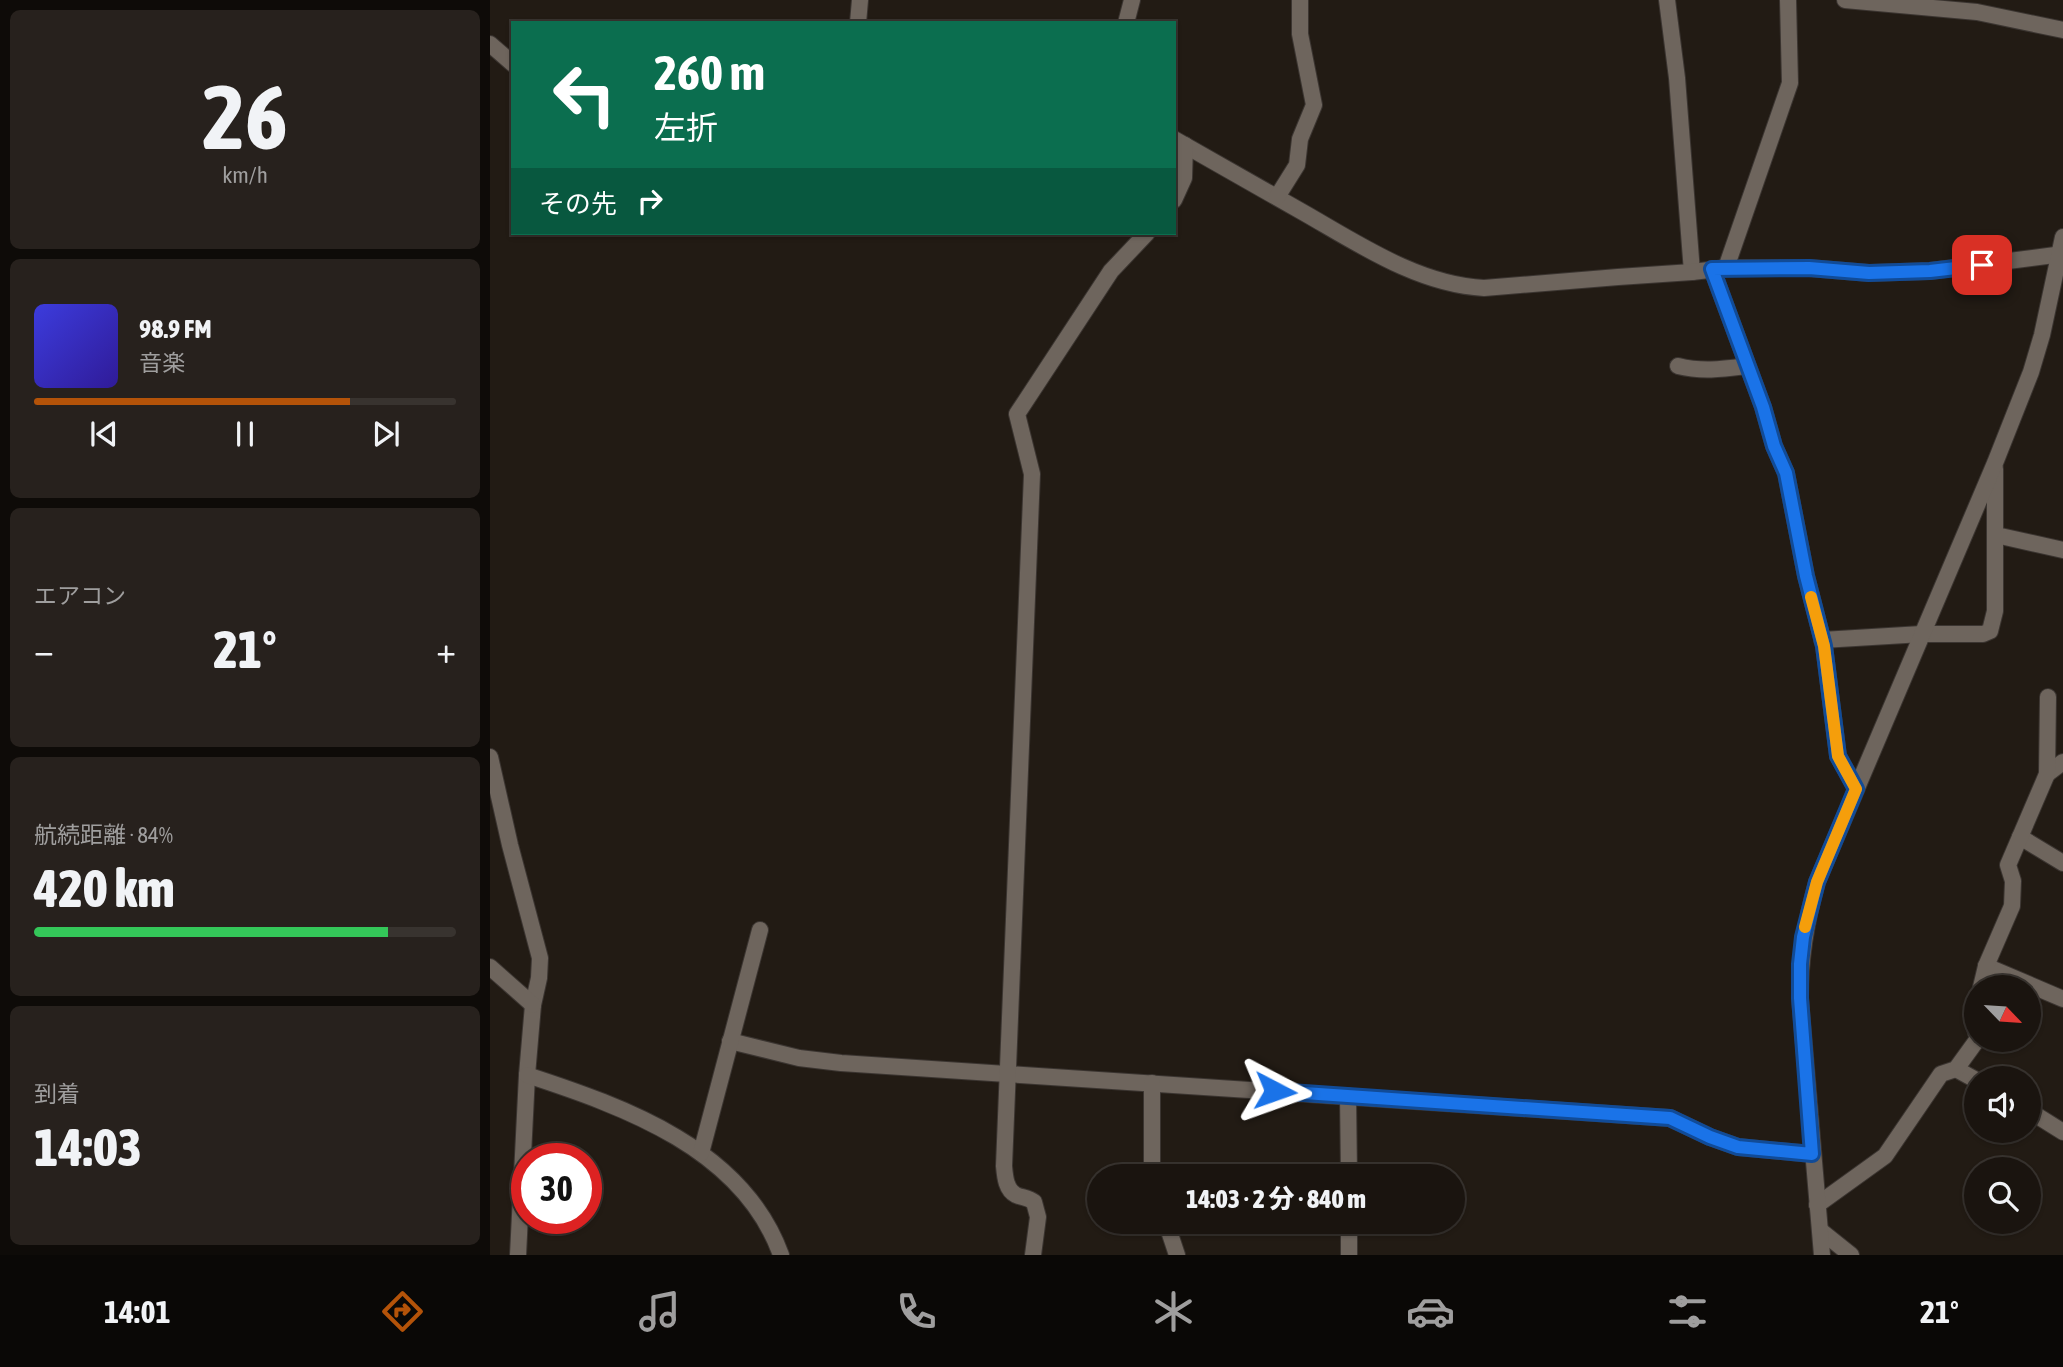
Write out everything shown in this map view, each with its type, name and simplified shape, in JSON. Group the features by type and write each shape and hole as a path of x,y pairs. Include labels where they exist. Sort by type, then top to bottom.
{"street":[{"path":"858,21 860,0"},
{"path":"1127,21 1132,0"},
{"path":"1277,197 1297,165 1300,139 1314,105 1300,34 1300,0"},
{"path":"1667,0 1677,78 1692,272"},
{"path":"1788,0 1790,83 1719,268 1747,366 1786,473 1806,576 1822,640 1838,756 1856,789"},
{"path":"1845,0 1977,12 2063,30"},
{"path":"490,44 511,62"},
{"path":"1180,142 1361,245 1407,268 1464,288 1484,289 1719,268 1918,272 2061,254"},
{"path":"1176,196 1184,178 1180,142"},
{"path":"1032,1255 1038,1217 1034,1202 1026,1196 1015,1194 1009,1188 1005,1180 1004,1166 1032,474 1017,414 1111,271 1145,235"},
{"path":"1822,1255 1800,998 1803,937 1817,882 2031,372 2042,335 2063,237"},
{"path":"1678,366 1693,370 1712,370 1747,366"},
{"path":"1822,640 1922,634 1983,634 1990,631 1995,611 1994,463"},
{"path":"1996,535 2063,550"},
{"path":"1984,975 2012,906 2013,881 2008,865 2048,774 2048,697"},
{"path":"490,757 540,958 527,1075 518,1255"},
{"path":"2048,774 2063,762"},
{"path":"2020,837 2063,863"},
{"path":"701,1153 760,930"},
{"path":"490,967 533,1005"},
{"path":"1986,967 2063,999"},
{"path":"730,1041 799,1059 885,1067 1670,1118 1738,1147 1812,1154"},
{"path":"1817,1205 1885,1156 1941,1074 1956,1069 1968,1052"},
{"path":"1956,1069 1964,1073"},
{"path":"527,1075 624,1110 674,1135 701,1153 737,1186 759,1212 774,1235 781,1255"},
{"path":"1152,1083 1152,1164"},
{"path":"1348,1096 1349,1164"},
{"path":"2041,1118 2063,1132"},
{"path":"1821,1231 1851,1255"},
{"path":"1171,1234 1177,1255"},
{"path":"1349,1234 1349,1255"}],"slow traffic":[{"path":"1805,927 1817,882 1856,789 1838,756 1824,646 1811,597"}],"route":[{"path":"1275,1091 1670,1118 1738,1147 1812,1154 1800,998 1803,937 1817,882 1856,789 1838,756 1824,646 1806,576 1786,473 1712,269 1809,268 1869,273 1930,271 1982,265"}]}
